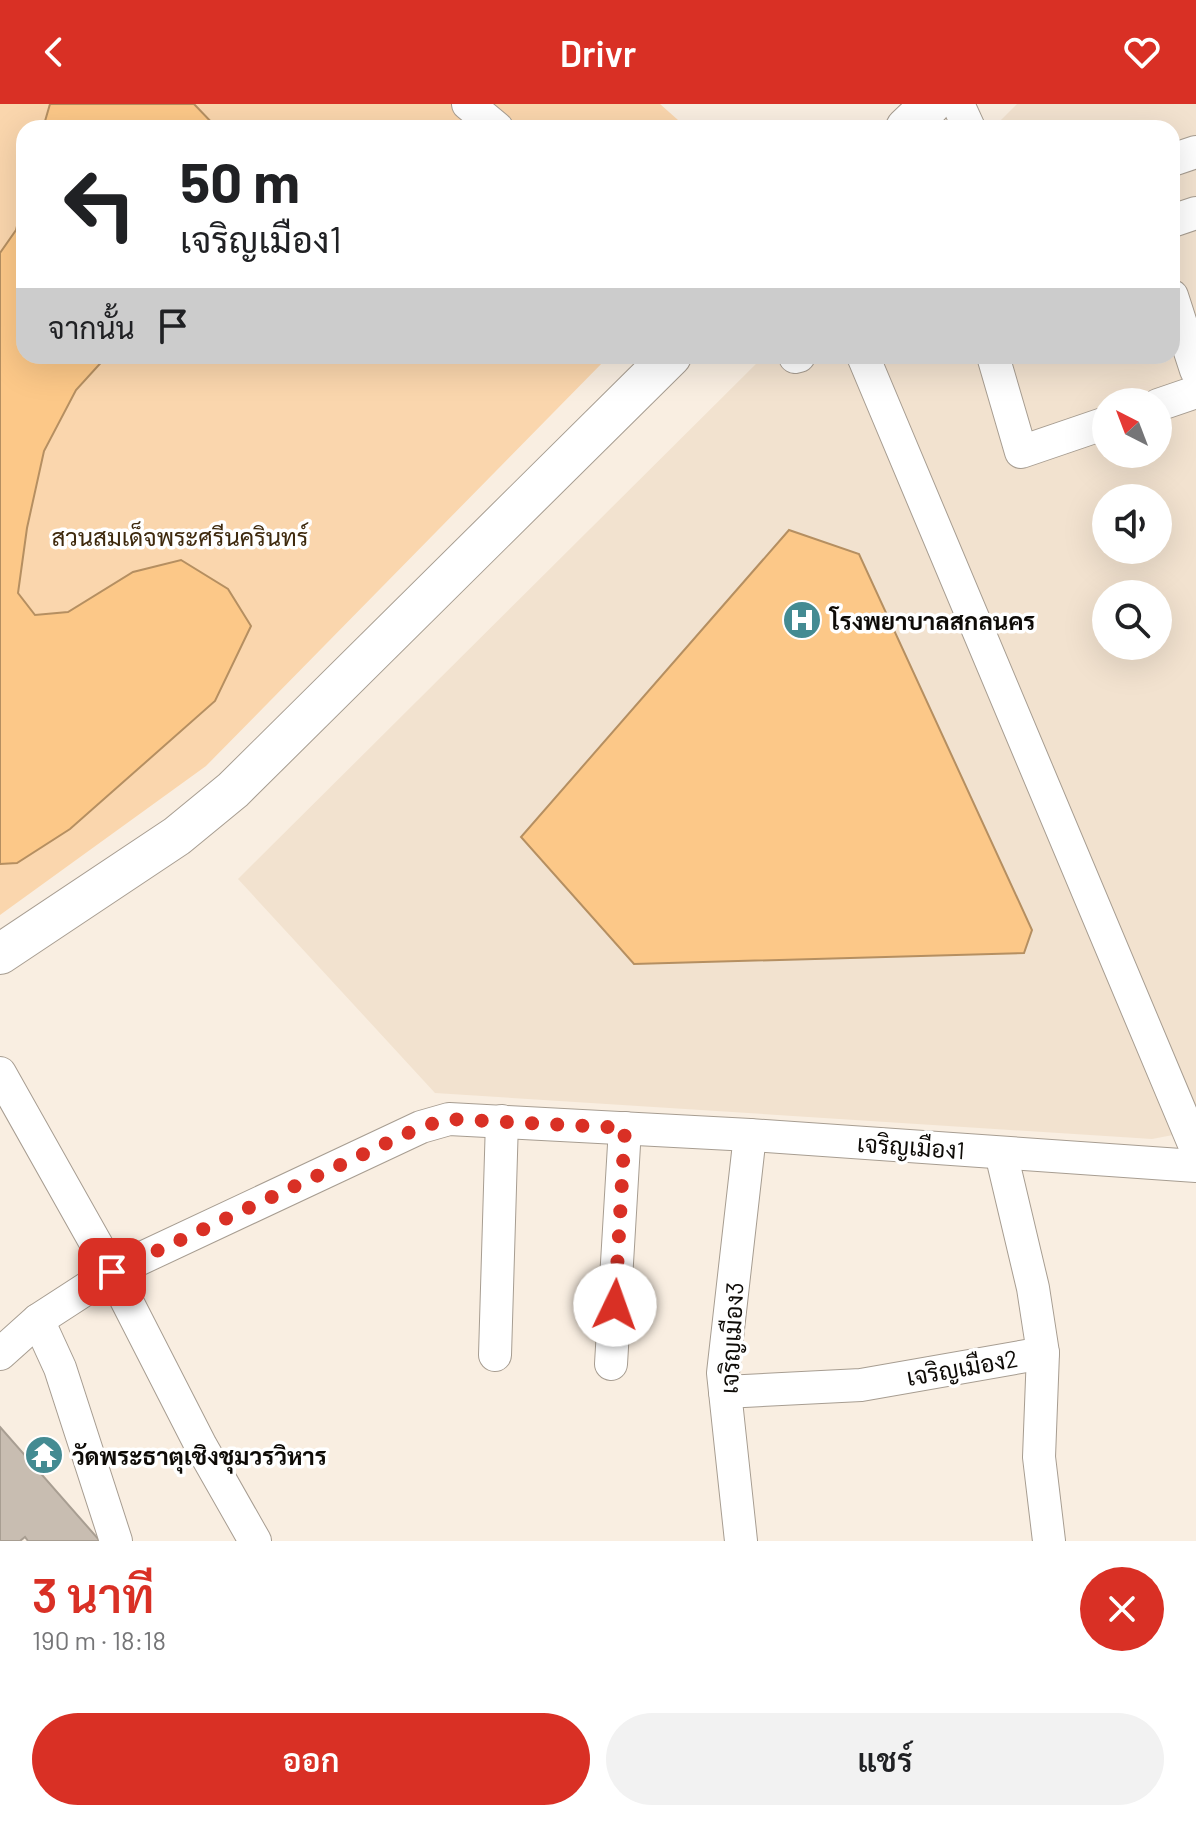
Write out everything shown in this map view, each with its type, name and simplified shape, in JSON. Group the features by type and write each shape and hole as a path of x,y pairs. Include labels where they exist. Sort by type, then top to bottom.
{"main road":[{"path":"914,120 931,104"},
{"path":"0,954 177,836 233,790 663,364"}],"street":[{"path":"468,104 487,120"},
{"path":"1180,321 1196,370"},
{"path":"866,364 1196,1149"},
{"path":"995,364 1021,452 1092,428"},
{"path":"1172,400 1196,392"},
{"path":"0,1073 112,1272 201,1446 255,1541"},
{"name":"เจริญเมือง1","path":"0,1354 38,1320 112,1272 421,1127 449,1119 750,1135 1196,1166"},
{"path":"495,1355 502,1121"},
{"path":"611,1364 625,1128"},
{"name":"เจริญเมือง3","path":"741,1541 723,1373 750,1135"},
{"name":"เจริญเมือง2","path":"725,1392 861,1385 1043,1353 1033,1288 1001,1153"},
{"path":"38,1320 60,1368 116,1541"},
{"path":"1043,1353 1039,1457 1049,1541"}],"shaded area":[{"path":"50,104 194,104 209,120 45,120"},
{"name":"โรงพยาบาลสกลนคร","path":"1017,104 1196,104 1196,1133 1152,1139 435,1093 238,879 756,364 1180,364 1180,120 1001,120"},
{"path":"16,230 16,364 100,364 76,390 44,451 27,528 18,593 35,615 68,612 133,572 181,560 228,589 251,626 215,701 70,829 17,863 0,864 0,253"},
{"path":"789,530 859,554 1032,930 1024,953 634,964 521,837"}],"green space":[{"name":"สวนสมเด็จพระศรีนครินทร์","path":"0,104 660,104 678,120 16,120 16,364 601,364 206,766 0,915"}],"building":[{"path":"0,1427 100,1541 28,1541 25,1537 20,1541 0,1541"}],"place":[{"name":"โรงพยาบาลสกลนคร","path":"802,620"},
{"name":"วัดพระธาตุเชิงชุมวรวิหาร","path":"44,1455"}],"route":[{"path":"112,1272 421,1127 449,1119 625,1128 615,1305"}]}
